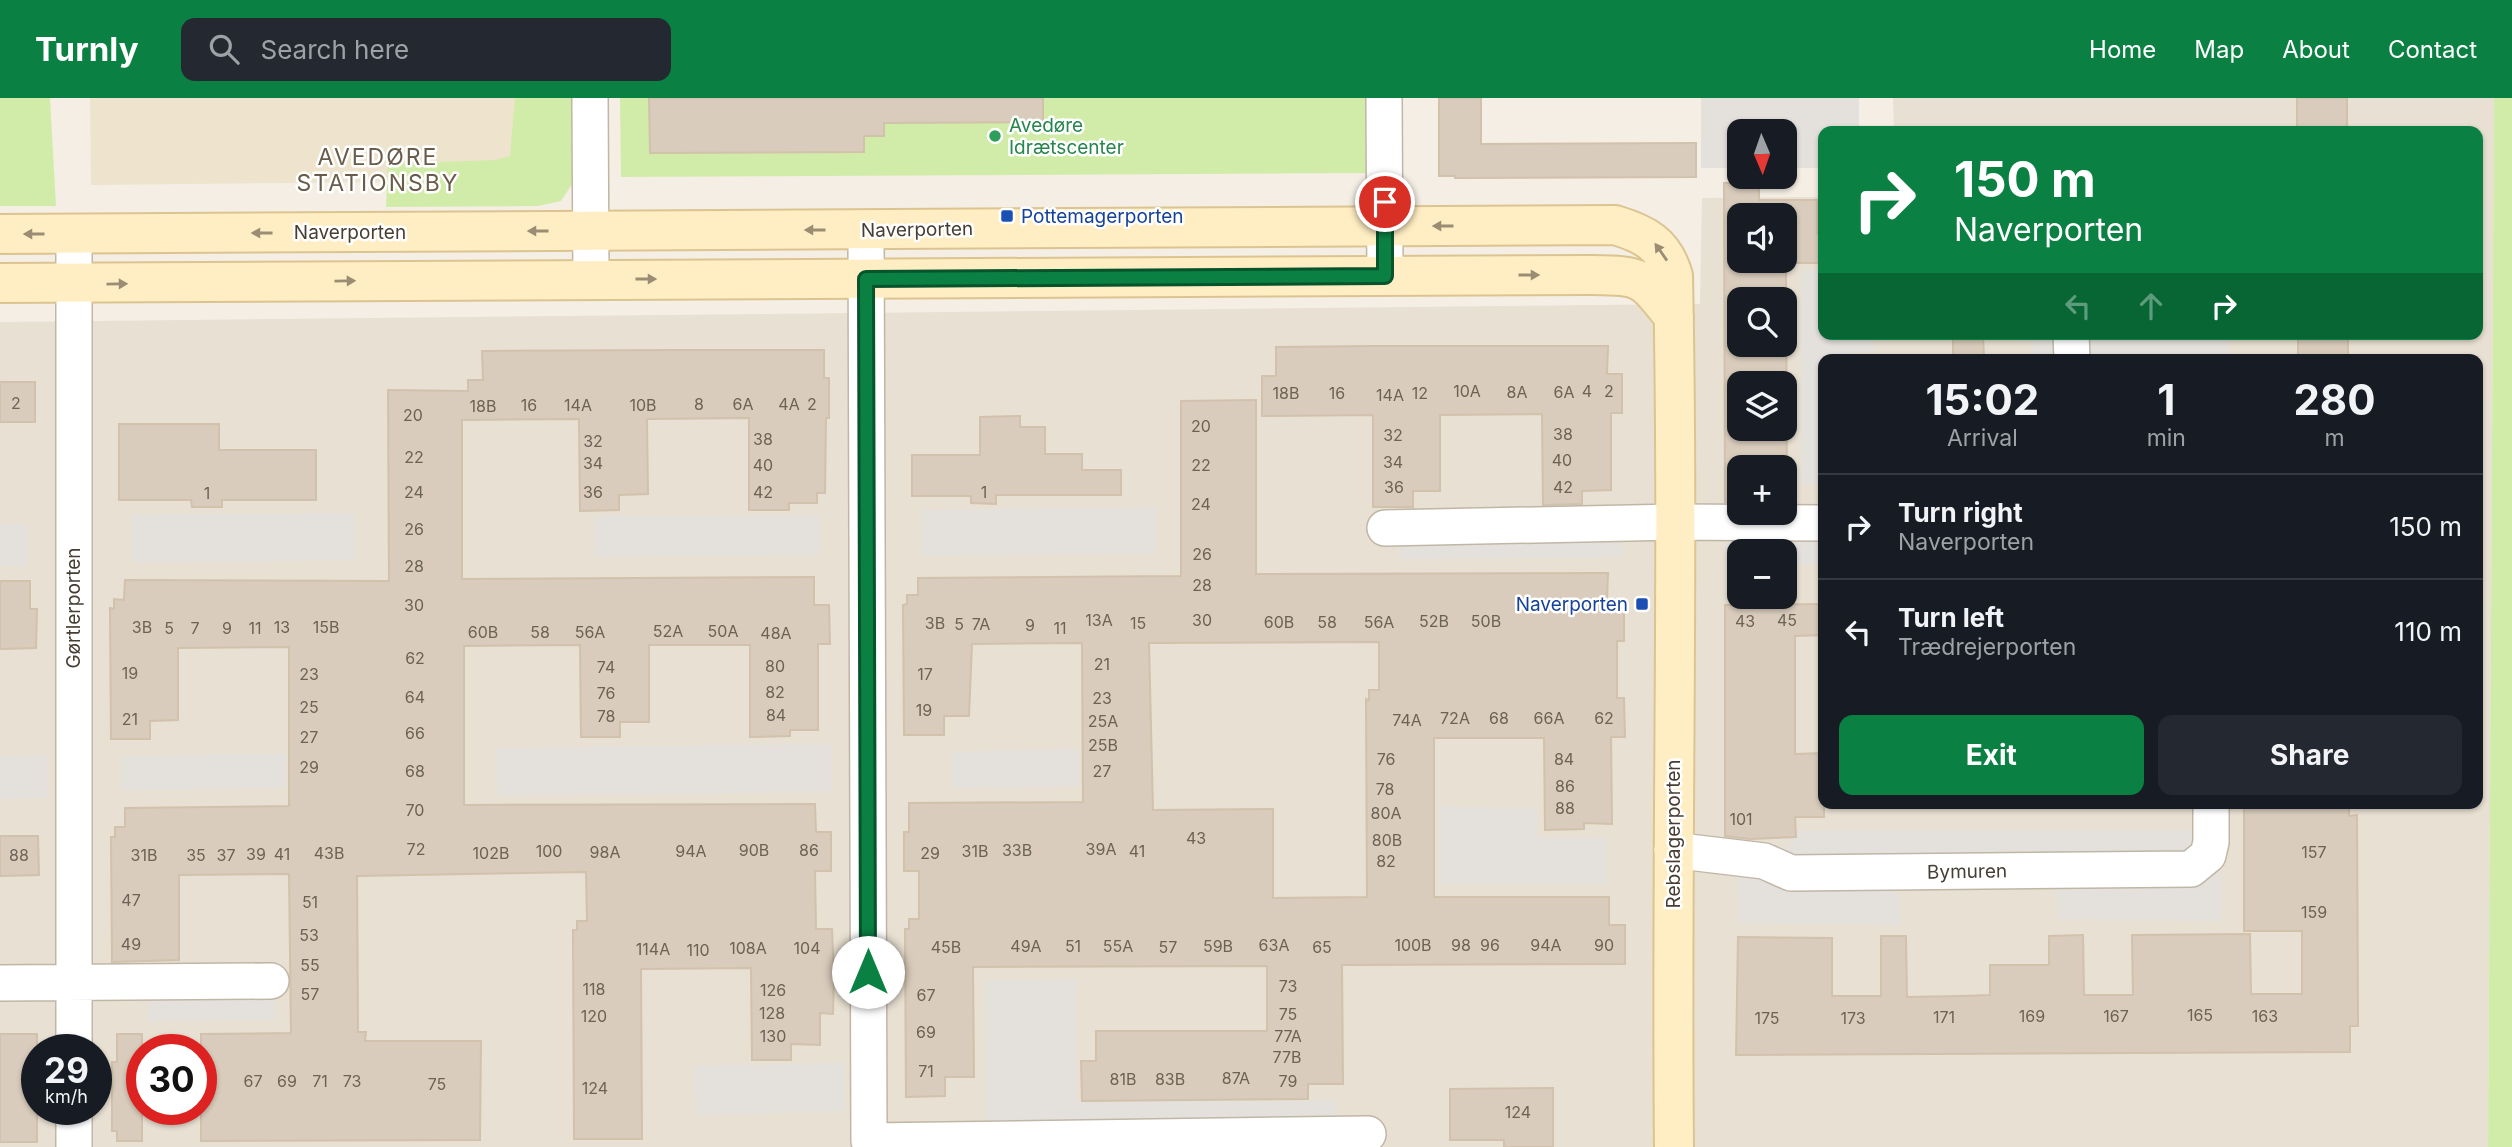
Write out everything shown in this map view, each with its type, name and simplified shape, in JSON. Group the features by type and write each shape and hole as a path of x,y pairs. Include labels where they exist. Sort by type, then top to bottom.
{"street":[{"path":"590,98 591,279"},
{"path":"1384,98 1385,276"},
{"name":"Naverporten","path":"0,234 1615,225 1656,242 1670,264 1673,276 1674,317"},
{"path":"866,229 869,1141 1368,1134"},
{"name":"Gørtlerporten","path":"74,234 74,1034"},
{"path":"0,283 1630,276 1651,288 1674,317"},
{"name":"Rebslagerporten","path":"1674,317 1674,1147"},
{"path":"1385,528 1676,522 1818,523"},
{"name":"Bymuren","path":"1672,850 1764,862 1791,873 2192,869 2208,855 2211,842 2211,809"},
{"path":"0,983 271,981"},
{"path":"74,1125 74,1147"}],"shaded area":[{"path":"90,98 580,98 580,180 91,185"},
{"path":"1701,98 1859,98 1859,126 1818,126 1818,168 1797,168 1797,119 1727,119 1727,168 1701,168"},
{"path":"1893,98 2494,98 2488,1147 0,1147 0,322 1700,304 1702,198 1818,197 1818,340 2483,340 2483,126 1894,126"},
{"path":"1801,270 1818,270 1818,340 1874,340 1874,352 1818,354 1818,484 1801,484"},
{"path":"2031,340 2228,340 2229,354 2032,354"},
{"path":"1156,507 1156,553 922,556 921,510"},
{"path":"1622,511 1623,557 1399,559 1399,513"},
{"path":"354,513 354,560 133,562 132,515"},
{"path":"819,515 819,555 594,557 594,516"},
{"path":"0,524 27,524 27,567 0,566"},
{"path":"1725,538 1818,538 1818,564 1797,565 1797,539 1727,539 1727,565"},
{"path":"831,744 831,792 497,795 496,748"},
{"path":"1079,749 1080,786 952,788 951,752"},
{"path":"286,754 286,788 121,790 121,756"},
{"path":"47,755 47,798 0,799 0,756"},
{"path":"1439,807 1537,808 1538,838 1606,838 1606,883 1439,883"},
{"path":"1792,831 2223,831 2221,921 2058,919 2056,888 1898,887 1900,925 1739,923 1737,849 1791,847"},
{"path":"1076,979 1076,1102 1337,1101 1337,1147 986,1128 985,980"},
{"path":"148,987 274,987 275,1020 148,1021"},
{"path":"844,1063 845,1111 695,1115 694,1066"}],"green space":[{"path":"0,98 50,98 56,206 0,206"},
{"path":"515,98 572,98 574,181 561,201 538,206 386,207 388,164 495,160 510,156"},
{"name":"Avedøre Idrætscenter","path":"620,98 1369,98 1369,173 621,177"},
{"path":"2494,98 2512,98 2512,1147 2488,1147"}],"building":[{"path":"649,98 1043,98 1043,122 884,123 884,136 864,136 864,152 650,153"},
{"path":"1439,98 1481,98 1481,144 1696,143 1696,177 1439,176"},
{"path":"2297,98 2347,98 2347,126 2297,126"},
{"path":"1724,183 1727,183 1727,189 1759,189 1759,200 1817,200 1818,263 1797,263 1797,203 1727,203 1727,273 1786,273 1786,287 1727,287 1727,357 1786,357 1786,371 1727,371 1727,441 1787,441 1787,455 1727,455 1725,502"},
{"path":"1953,340 1983,340 1984,354 1953,354"},
{"path":"2298,340 2348,340 2348,354 2298,354"},
{"path":"1608,346 1607,374 1622,374 1622,413 1611,413 1611,490 1582,491 1582,504 1543,505 1542,414 1440,415 1440,491 1413,491 1413,507 1373,507 1373,415 1262,416 1262,376 1276,376 1276,347"},
{"path":"824,350 824,378 829,378 825,493 817,493 817,503 789,503 789,510 749,510 749,418 647,419 648,494 619,495 619,510 580,511 579,419 462,420 462,579 814,577 814,605 829,605 830,644 818,644 818,730 790,730 790,736 750,737 750,645 649,645 649,722 620,722 620,737 581,737 580,645 464,646 464,805 815,804 816,832 831,832 831,871 815,871 816,929 832,929 833,1014 820,1013 820,1045 791,1044 791,1060 752,1060 751,968 641,969 642,1139 574,1139 573,930 577,930 577,921 587,921 586,872 357,876 358,1032 366,1032 365,1041 481,1041 480,1140 201,1141 201,1125 217,1125 217,1034 201,1034 291,1033 289,874 179,875 179,960 112,962 111,837 115,837 115,827 125,827 125,808 289,806 289,647 178,648 178,720 150,721 150,739 111,739 110,608 114,609 114,599 124,600 125,580 389,581 388,390 468,391 468,380 483,380 482,351"},
{"path":"0,382 35,382 35,422 0,422"},
{"path":"1256,400 1256,574 1608,573 1607,601 1624,601 1624,641 1617,641 1617,698 1624,698 1625,737 1611,737 1612,824 1584,823 1584,829 1545,830 1544,738 1434,738 1434,897 1609,897 1609,925 1625,925 1625,964 1342,965 1343,1084 1308,1084 1308,1099 1082,1101 1081,1061 1096,1061 1096,1031 1267,1031 1267,966 973,967 974,1077 945,1077 945,1096 906,1097 905,929 909,929 909,919 919,919 919,871 904,871 904,832 909,832 909,803 1083,802 1082,643 972,644 969,716 944,716 944,735 904,735 903,605 907,604 907,595 918,595 918,578 1181,576 1181,401","holes":["1379,642 1379,690 1369,690 1369,700 1366,699 1367,897 1273,898 1273,809 1153,810 1149,643"]},
{"path":"1020,416 1020,427 1045,427 1045,454 1082,454 1082,470 1121,470 1121,495 996,495 996,504 971,503 971,496 912,496 912,455 980,455 980,417"},
{"path":"119,424 219,424 219,450 316,450 316,500 222,500 222,507 192,507 191,500 119,500"},
{"path":"0,581 30,581 30,609 37,609 36,648 0,649"},
{"path":"1797,604 1818,604 1818,635 1795,636 1795,754 1818,753 1818,809 1824,809 1824,817 1795,817 1796,837 1750,839 1725,836 1725,605 1727,609 1797,609"},
{"path":"2244,809 2349,809 2349,816 2357,815 2358,1026 2350,1026 2350,1052 1736,1055 1738,937 1832,938 1832,996 1881,996 1881,936 1906,936 1907,997 1990,995 1990,965 2049,965 2049,936 2083,935 2084,995 2133,995 2132,935 2250,934 2251,994 2302,994 2302,931 2244,931"},
{"path":"0,836 38,836 39,875 0,876"},
{"path":"0,1034 21,1034 21,1125 37,1125 37,1142 0,1142"},
{"path":"117,1034 126,1034 126,1125 142,1125 142,1141 117,1141 117,1131 112,1131 112,1062 117,1062"},
{"path":"1553,1088 1553,1147 1504,1147 1504,1140 1450,1140 1450,1089"}],"place":[{"name":"Avedøre Idrætscenter","path":"995,136"},
{"name":"Pottemagerporten","path":"1007,216"},
{"name":"Naverporten","path":"1642,604"}],"district":[{"name":"AVEDØRE STATIONSBY","path":"378,170"}],"route":[{"path":"868,972 866,279 1385,276 1385,202"}]}
